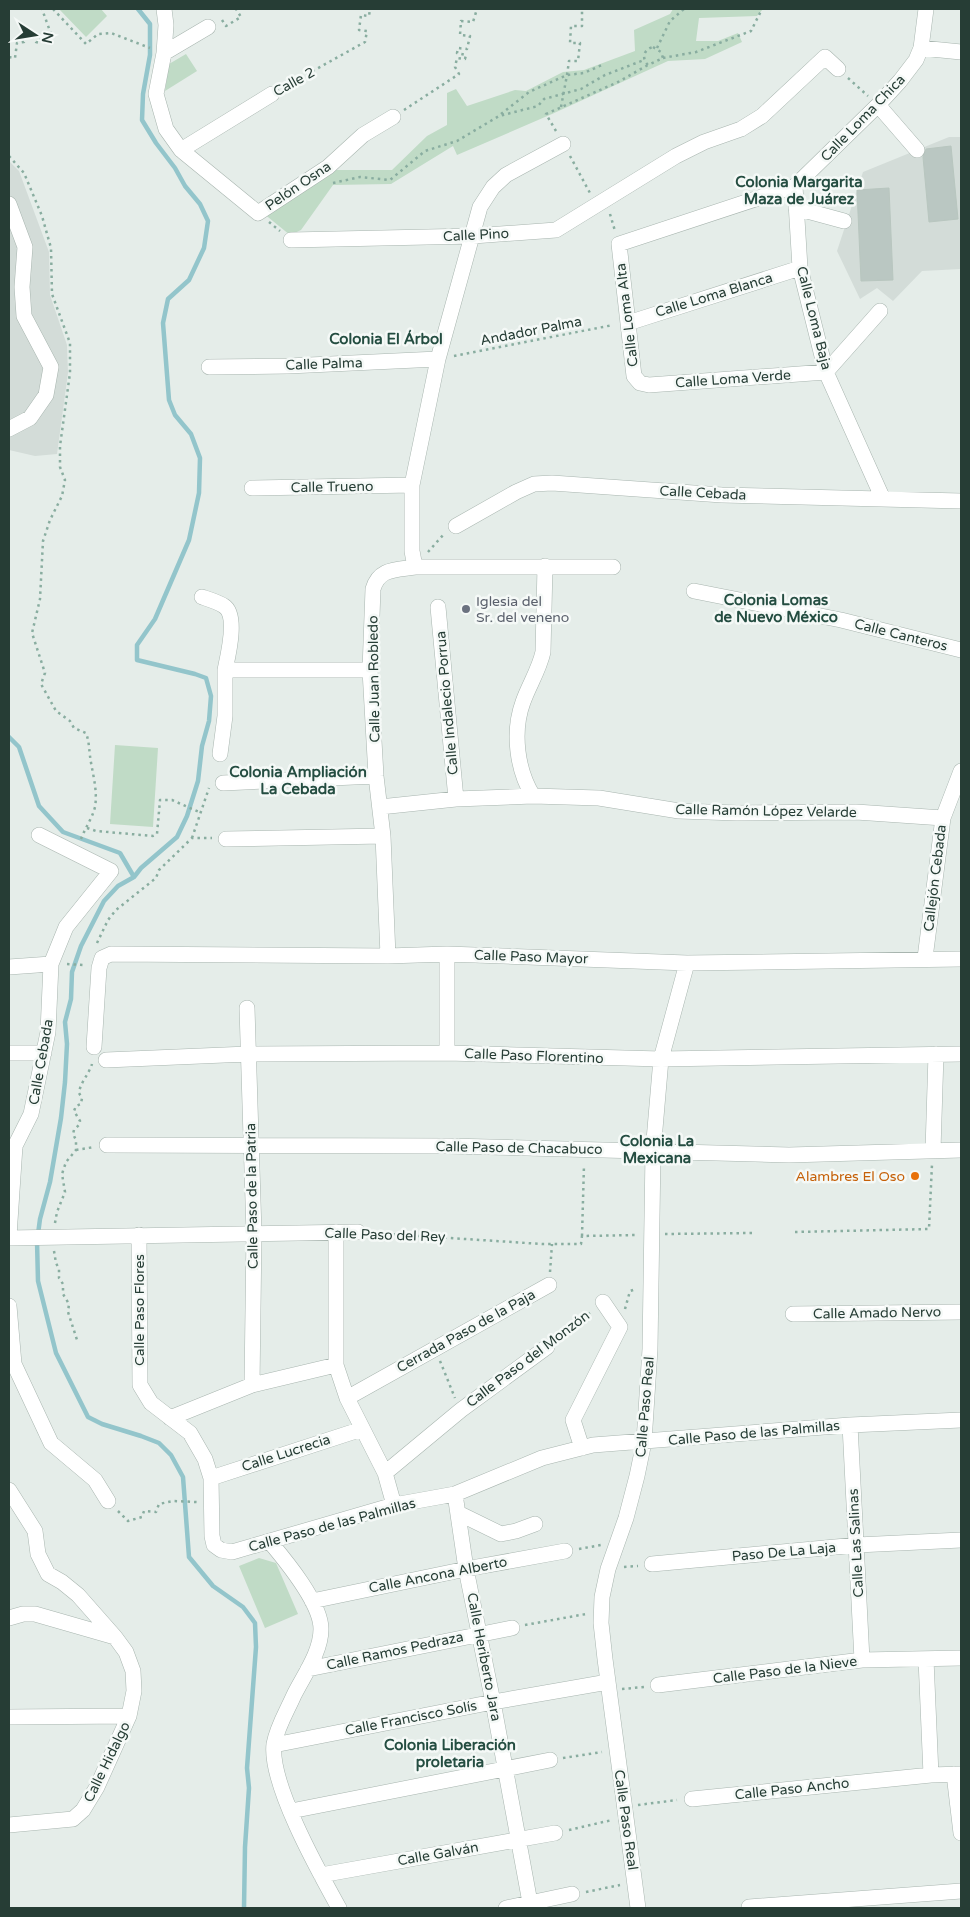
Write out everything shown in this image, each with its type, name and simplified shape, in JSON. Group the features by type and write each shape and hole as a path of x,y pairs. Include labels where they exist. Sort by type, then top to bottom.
{"street":[{"name":"Pelón Osna","path":"164,9 166,25 164,53 156,94 166,129 181,150 258,213 328,167 363,135 393,117"},
{"name":"Calle Loma Chica","path":"619,244 795,186 900,82 916,60 921,48 926,9"},
{"path":"164,53 208,26"},
{"path":"921,48 961,52"},
{"name":"Calle Pino","path":"291,240 473,236 556,230 676,156 704,142 741,129 762,116 825,57 838,69"},
{"name":"Calle 2","path":"181,150 272,94"},
{"path":"878,105 917,150"},
{"path":"563,144 506,175 493,187 480,207 438,359 412,485 412,551 415,566 613,567"},
{"name":"Calle Loma Baja","path":"795,186 800,268 826,372 883,499"},
{"path":"9,204 25,247 22,287 24,316 52,367 46,395 30,418 9,429"},
{"path":"796,208 844,221"},
{"name":"Calle Loma Alta","path":"619,244 634,376 640,383"},
{"name":"Calle Loma Blanca","path":"628,322 800,268"},
{"path":"826,372 880,311"},
{"name":"Calle Palma","path":"209,366 288,366 438,359"},
{"name":"Calle Loma Verde","path":"640,383 648,385 826,372"},
{"name":"Calle Cebada","path":"456,526 516,492 534,484 552,483 722,495 961,501"},
{"name":"Calle Trueno","path":"252,488 412,485"},
{"name":"Calle Juan Robledo","path":"388,956 383,836 376,776 370,670 373,589 376,581 385,572 415,566"},
{"path":"533,796 524,782 520,763 518,742 519,720 523,702 540,664 543,652 545,566"},
{"name":"Calle Canteros","path":"694,590 841,620 961,650"},
{"path":"202,597 225,606 230,615 231,641 225,670 225,716 220,754"},
{"name":"Calle Indalecio Porrua","path":"438,607 456,799"},
{"path":"225,670 370,670"},
{"name":"Callejón Cebada","path":"925,958 943,818 961,771"},
{"path":"223,782 376,776"},
{"name":"Calle Ramón López Velarde","path":"380,807 456,799 533,796 599,798 679,811 738,813 856,812 943,818"},
{"name":"Calle Cebada","path":"12,1238 12,1146 31,1114 44,1053 48,1032 50,964 66,927 111,871 39,835"},
{"path":"226,839 383,836"},
{"name":"Calle Paso Mayor","path":"94,1047 99,968 102,958 111,954 388,956 447,954 687,962 961,959"},
{"path":"447,954 447,1053"},
{"name":"Calle Paso Real","path":"638,1908 608,1686 602,1597 608,1569 635,1484 644,1442 650,1349 653,1152 661,1060 687,962"},
{"path":"9,966 50,964"},
{"name":"Calle Paso de la Patria","path":"247,1008 254,1233 252,1385"},
{"path":"9,1053 44,1053"},
{"name":"Calle Paso Florentino","path":"106,1060 248,1054 447,1053 661,1060 961,1054"},
{"path":"933,1150 936,1054"},
{"name":"Calle Paso de Chacabuco","path":"107,1145 449,1146 789,1155 961,1150"},
{"path":"336,1232 336,1365 347,1398 384,1473 394,1505"},
{"name":"Calle Paso del Rey","path":"12,1238 51,1241 138,1235 358,1232"},
{"name":"Calle Paso Flores","path":"138,1235 140,1385 151,1404 170,1418"},
{"name":"Cerrada Paso de la Paja","path":"347,1398 549,1285"},
{"name":"Calle Paso del Monzón","path":"603,1302 620,1327"},
{"path":"9,1306 14,1364 50,1443 95,1480 108,1501"},
{"name":"Calle Amado Nervo","path":"793,1314 961,1312"},
{"path":"582,1448 573,1420 620,1327"},
{"name":"Calle Paso del Monzón","path":"384,1473 461,1410 547,1347"},
{"path":"170,1418 252,1385 336,1365"},
{"path":"170,1418 190,1433 205,1459 211,1478"},
{"name":"Calle Paso de las Palmillas","path":"211,1478 212,1536 214,1545 222,1550 232,1552 394,1505 455,1494 542,1458 593,1445 850,1425 961,1420"},
{"name":"Calle Las Salinas","path":"850,1425 862,1660"},
{"name":"Calle Lucrecia","path":"211,1478 362,1429"},
{"name":"Calle Hidalgo","path":"9,1490 35,1531 38,1554 48,1574 78,1595 126,1652 133,1671 134,1690 129,1716 97,1787 83,1810 73,1819 9,1825"},
{"name":"Calle Heriberto Jara","path":"455,1494 466,1569 493,1702 530,1906"},
{"path":"458,1513 502,1534 535,1524"},
{"name":"Paso De La Laja","path":"652,1564 857,1545 961,1540"},
{"path":"270,1542 292,1569 312,1601 319,1617 321,1628 318,1646 280,1725 274,1745 276,1772 291,1811 339,1908"},
{"name":"Calle Ancona Alberto","path":"312,1601 466,1569 565,1551"},
{"path":"9,1618 23,1614 34,1614 115,1637"},
{"name":"Calle Ramos Pedraza","path":"308,1669 512,1628"},
{"name":"Calle Paso de la Nieve","path":"658,1685 862,1660 961,1658"},
{"path":"926,1660 931,1775"},
{"name":"Calle Francisco Solís","path":"274,1745 493,1702 608,1686"},
{"path":"9,1717 129,1716"},
{"path":"291,1811 550,1760"},
{"path":"958,1774 961,1833"},
{"name":"Calle Paso Ancho","path":"692,1799 931,1775 958,1774"},
{"name":"Calle Galván","path":"321,1875 555,1832"},
{"path":"749,1907 961,1891"},
{"path":"506,1908 530,1906 572,1894"}],"path":[{"path":"9,57 15,58 17,43 24,42 27,34 30,32 36,42 40,43 41,38 45,42 50,39 52,34 42,9"},
{"path":"53,9 86,44 98,34 111,33 164,53"},
{"path":"208,26 221,19 226,26 241,17 236,9"},
{"name":"Calle 2","path":"272,94 365,42 367,31 359,30 362,15 369,16 370,9"},
{"path":"393,117 460,74 455,67 457,58 465,59 466,55 457,53 458,48 467,48 470,36 460,35 461,21 474,22 477,9"},
{"path":"561,107 569,61 578,61 580,43 570,43 572,26 582,26 582,9"},
{"path":"657,48 670,21 684,9"},
{"path":"619,244 601,201 563,144 546,114 618,82 663,58 696,52 751,32 762,9"},
{"path":"657,48 663,58"},
{"path":"648,65 644,60 644,54 648,49 657,48"},
{"path":"499,116 538,106 544,99 582,88 605,74 644,60"},
{"path":"304,182 328,184 360,176 390,180 425,151 457,141 499,116 529,92 567,75 584,73 604,64"},
{"path":"838,69 878,105"},
{"path":"9,156 24,173 42,216 51,248 52,294 70,343 70,373 60,446 60,467 65,480 62,496 50,520 43,542 40,600 32,632 45,673 41,684 56,711 70,721 74,728 86,733 89,742 89,755 95,782 95,805 83,834"},
{"path":"258,213 291,240"},
{"name":"Andador Palma","path":"438,359 628,322"},
{"path":"192,838 208,788 223,782"},
{"path":"86,828 104,832 153,836 157,834 160,800 172,800 199,812"},
{"path":"582,1236 585,1149"},
{"path":"795,1232 929,1229 933,1150"},
{"name":"Calle Paso del Rey","path":"358,1232 552,1244 581,1244 582,1236 754,1234"},
{"path":"51,1241 59,1269 59,1278 63,1284 63,1294 69,1304 68,1312 78,1343"},
{"name":"Cerrada Paso de la Paja","path":"549,1285 552,1244"},
{"path":"620,1327 630,1291 651,1284"},
{"name":"Calle Paso del Monzón","path":"547,1347 603,1302"},
{"path":"435,1349 461,1410"},
{"path":"128,1521 142,1517 144,1511 156,1512 159,1504 172,1501 194,1502"},
{"path":"565,1551 617,1542"},
{"path":"608,1569 652,1564"},
{"path":"512,1628 602,1611"},
{"path":"608,1686 658,1685"},
{"path":"550,1760 616,1750"},
{"path":"555,1832 624,1812 692,1799"},
{"path":"572,1894 634,1883"}],"shaded area":[{"path":"949,137 961,137 961,269 922,271 893,301 877,288 860,299 837,251 863,172"},
{"path":"9,161 19,171 49,252 50,295 67,345 68,373 57,454 35,456 9,450"}],"green space":[{"path":"59,9 101,9 107,16 86,37"},
{"path":"673,9 763,9 757,16 699,18 696,41 718,41 738,33 742,42 705,59 668,61 457,155 453,146 391,184 333,185 301,230 290,235 263,213 331,170 392,170 427,136 447,125 447,93 456,89 467,106 515,90 526,91 563,72 584,70 635,51 634,30 670,14"},
{"path":"186,54 197,71 165,91 169,64"},
{"path":"115,745 158,748 153,827 110,824"},
{"path":"259,1558 276,1563 298,1614 265,1628 239,1566"}],"building":[{"path":"951,146 958,219 929,222 923,157 926,149"},
{"path":"889,188 893,280 861,281 857,190"}],"waterway":[{"path":"38,1234 50,1182 61,1118 67,1044 65,1022 71,999 72,972 81,946 104,901 118,886 134,877 141,868 177,837 187,816 198,781 202,746 209,721 211,696 206,678 137,660 137,645 155,619 189,540 199,493 200,458 191,434 175,415 169,400 163,323 168,299 189,280 204,248 208,221 200,204 185,186 142,120 143,94 150,55 150,24 138,9"},
{"path":"9,737 19,747 39,806 63,832 120,853 134,877"},
{"path":"37,1241 38,1281 56,1353 88,1417 102,1424 159,1443 171,1455 183,1477 189,1557 213,1586 243,1607 255,1623 256,1647 247,1768 249,1788 245,1847 244,1908"}],"place":[{"name":"Iglesia del Sr. del veneno","path":"466,609"},
{"name":"Alambres El Oso","path":"915,1176"}],"district":[{"name":"Colonia Margarita Maza de Juárez","path":"799,190"},
{"name":"Colonia El Árbol","path":"386,339"},
{"name":"Colonia Lomas de Nuevo México","path":"776,608"},
{"name":"Colonia Ampliación La Cebada","path":"298,780"},
{"name":"Colonia La Mexicana","path":"657,1150"},
{"name":"Colonia Liberación proletaria","path":"450,1754"}]}
